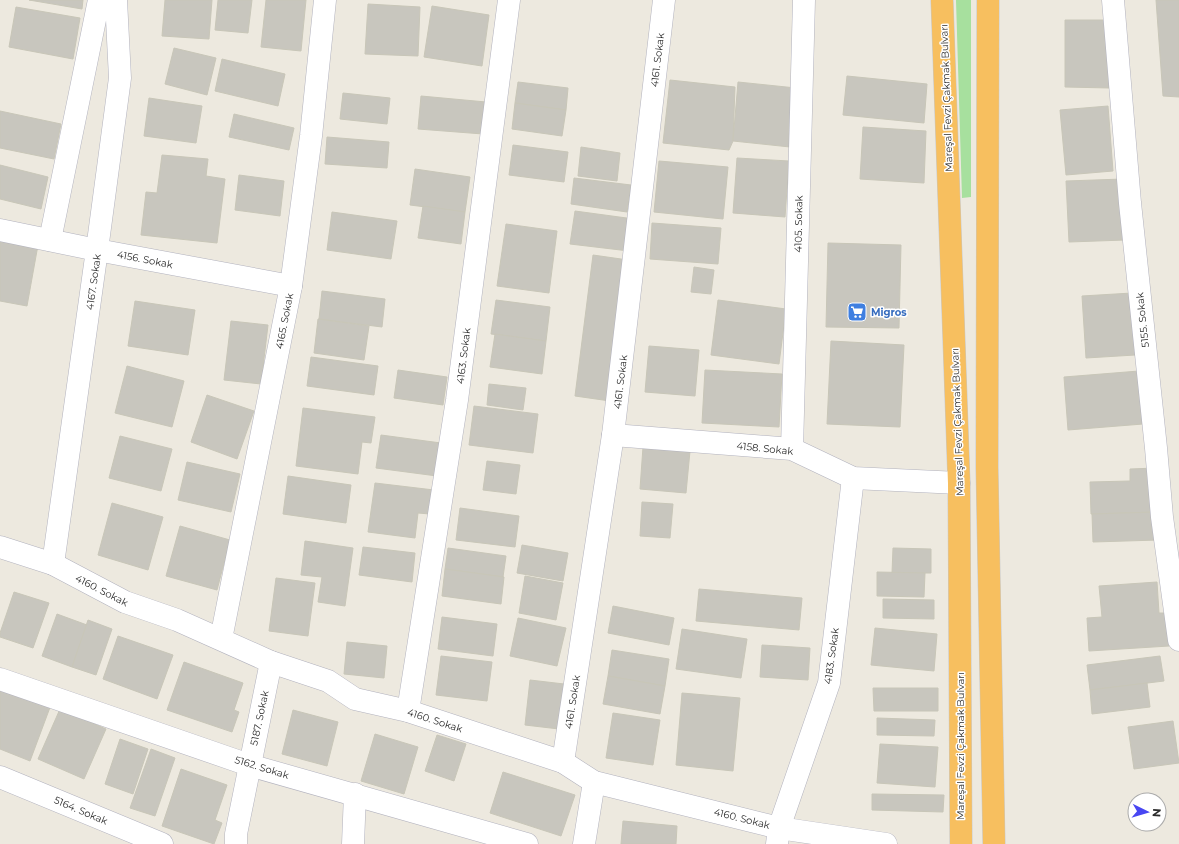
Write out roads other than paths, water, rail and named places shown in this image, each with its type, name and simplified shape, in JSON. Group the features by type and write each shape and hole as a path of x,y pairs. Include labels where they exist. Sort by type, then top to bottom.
{"highway":[{"name":"Mareşal Fevzi Çakmak Bulvarı","path":"942,0 960,483 961,844"},
{"path":"988,0 988,467 994,844"}],"street":[{"path":"50,240 99,0"},
{"name":"4167. Sokak","path":"53,564 120,78 116,0"},
{"name":"4165. Sokak","path":"221,639 291,286 311,136 325,0"},
{"name":"4163. Sokak","path":"408,711 457,400 509,0"},
{"name":"4161. Sokak","path":"563,762 614,435 664,0"},
{"name":"4105. Sokak","path":"792,449 804,0"},
{"name":"5155. Sokak","path":"1113,0 1130,203 1162,517 1179,640"},
{"name":"4156. Sokak","path":"0,230 97,250 291,286"},
{"name":"4158. Sokak","path":"614,435 792,449 853,478 960,483"},
{"name":"4183. Sokak","path":"778,836 829,683 853,478"},
{"name":"4160. Sokak","path":"0,548 53,564 125,602 177,620 271,662 328,681 355,699 408,711 563,762 594,782 778,836 886,844"},
{"name":"5187. Sokak","path":"236,844 236,834 249,765 271,662"},
{"name":"5162. Sokak","path":"0,679 249,765 527,844"},
{"name":"5164. Sokak","path":"0,777 123,836 162,844"},
{"path":"584,844 594,782"},
{"path":"353,844 355,794"}],"place":[{"name":"Migros","path":"857,312"}]}
